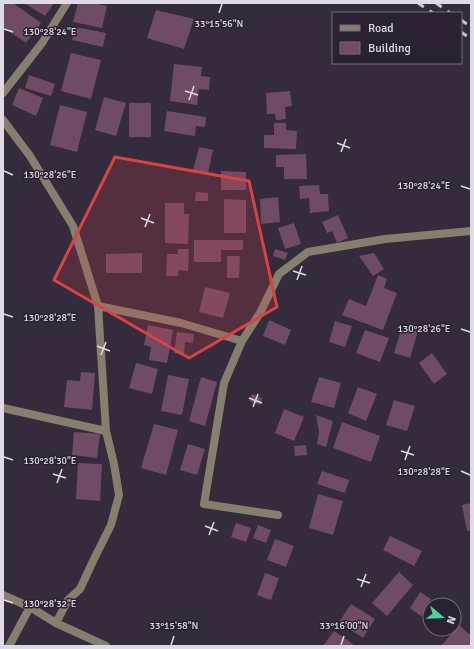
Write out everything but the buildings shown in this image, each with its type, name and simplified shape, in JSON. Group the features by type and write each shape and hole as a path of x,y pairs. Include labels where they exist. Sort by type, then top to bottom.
{"street":[{"path":"3,93 42,43 67,3"},
{"path":"3,120 30,156 73,226 98,306 106,431 114,464 119,495 110,525 80,589 68,600 56,623"},
{"path":"278,515 204,504 224,383 242,341 260,313 279,274 308,252 385,239 471,231"},
{"path":"98,306 181,322 242,341"},
{"path":"3,408 106,431"},
{"path":"3,595 30,607 56,623 106,646"},
{"path":"9,646 30,607"}],"highlighted area":[{"path":"115,157 249,181 277,307 189,358 54,280"}],"railway":[{"path":"418,3 432,12"},
{"path":"436,3 449,12"},
{"path":"462,21 471,27"},
{"path":"462,33 471,39"}]}
